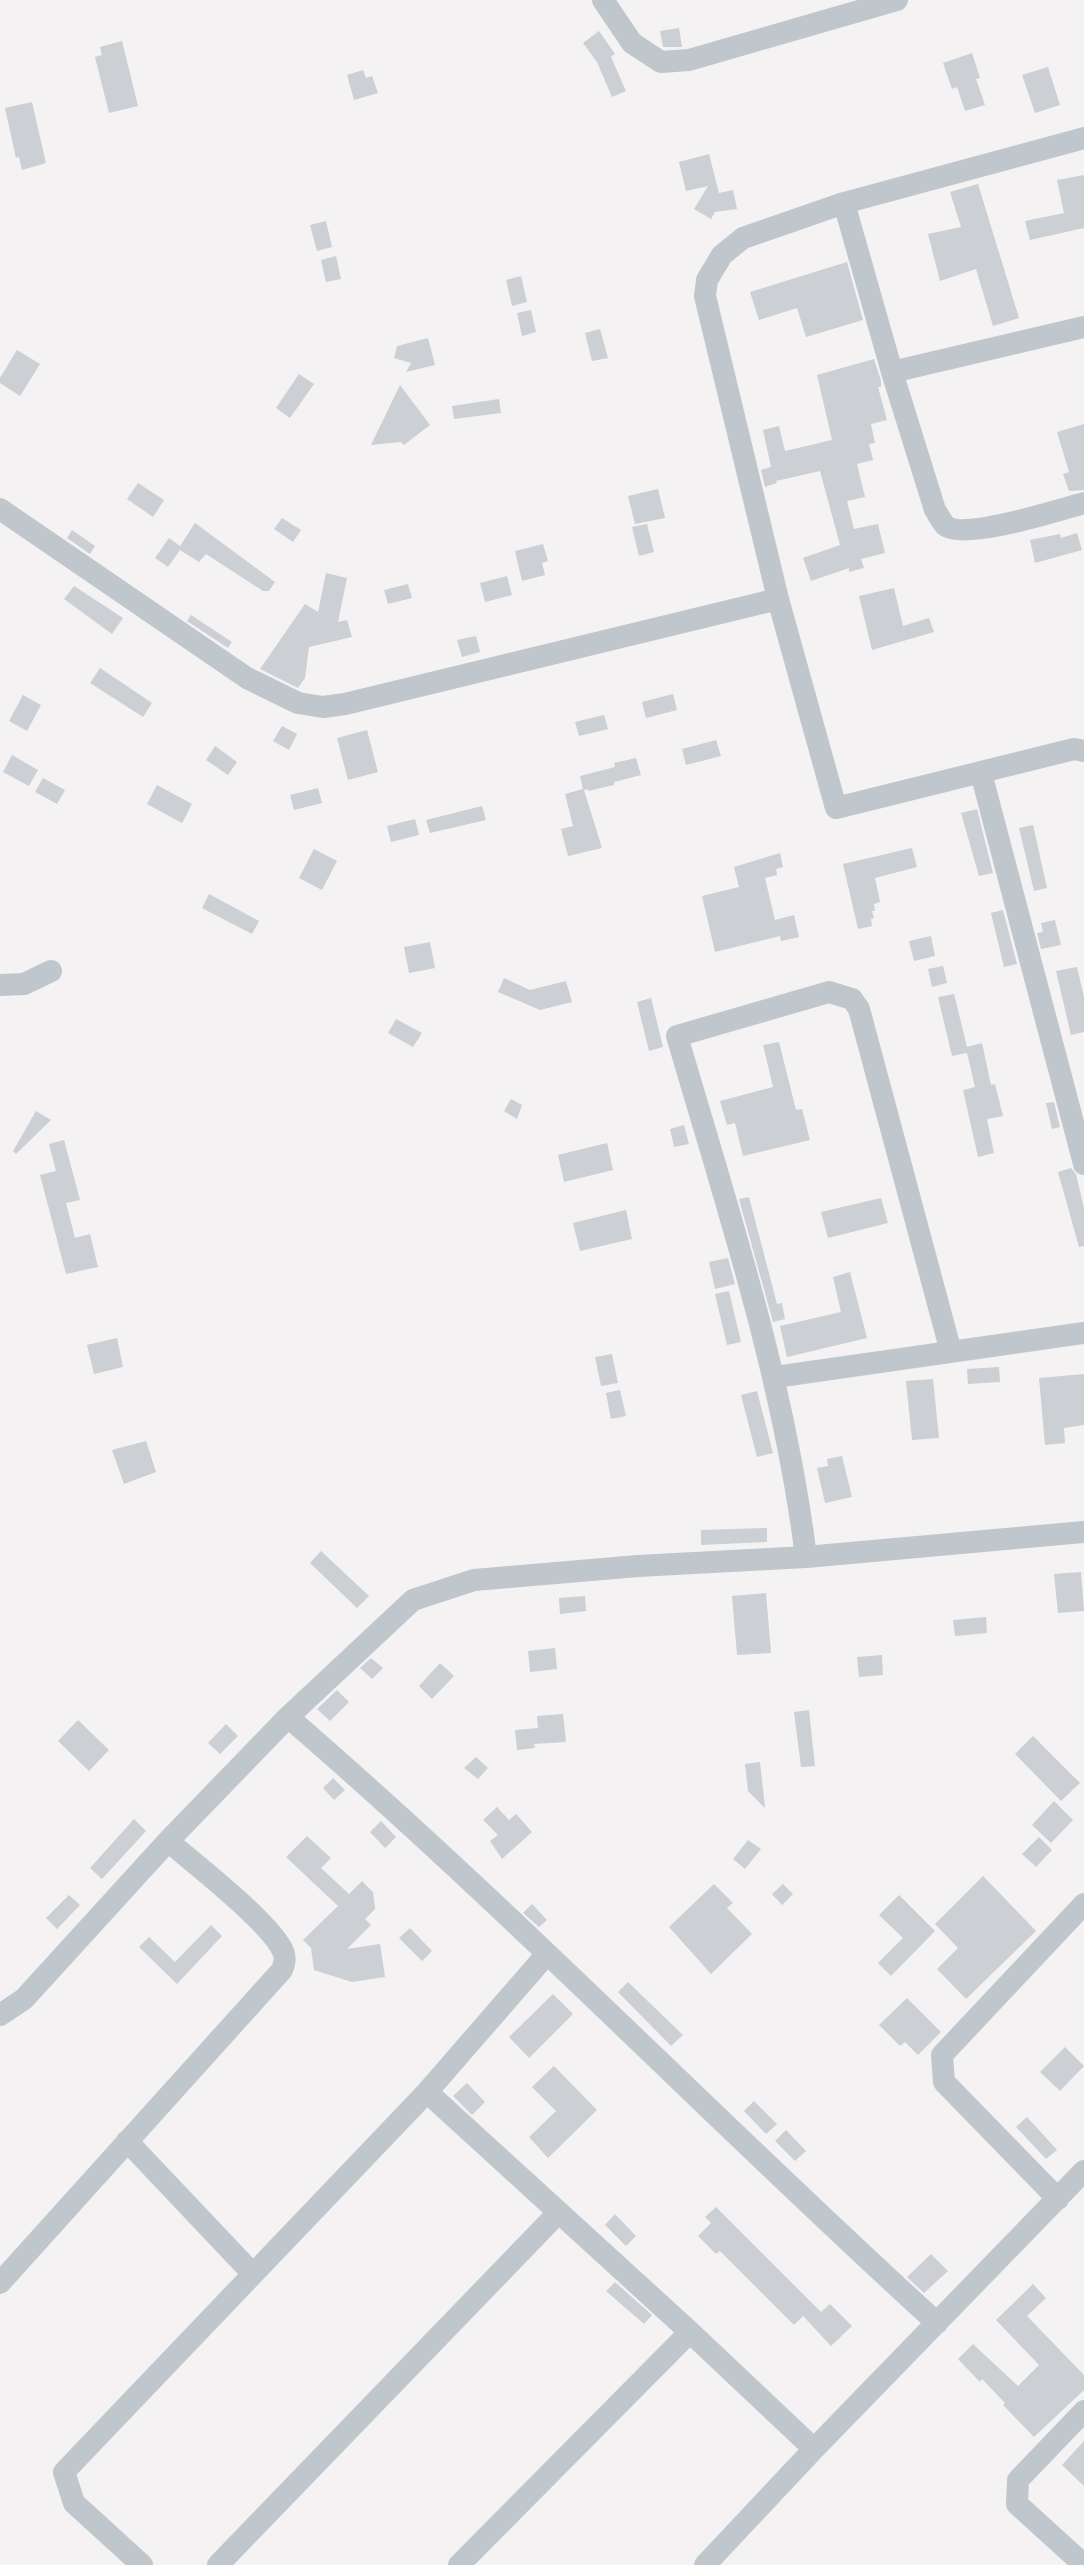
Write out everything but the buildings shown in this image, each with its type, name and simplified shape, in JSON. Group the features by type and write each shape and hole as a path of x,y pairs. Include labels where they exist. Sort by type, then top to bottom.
{"street":[{"path":"603,0 632,43 661,62 689,60 897,0"},
{"path":"1084,138 844,203 743,238 722,255 707,280 705,296 778,599 836,808 1074,749 1084,751"},
{"path":"844,203 892,372 935,510 945,526 963,531 983,529 1084,503"},
{"path":"892,372 1084,327"},
{"path":"0,509 247,678 298,703 323,707 345,704 778,599"},
{"path":"981,773 1084,1164"},
{"path":"0,986 24,984 51,971"},
{"path":"806,1557 800,1512 774,1377 677,1036 829,992 852,999 859,1009 951,1352"},
{"path":"774,1377 1084,1333"},
{"path":"2,2009 24,1999 168,1841 288,1717 413,1600 474,1580 638,1566 806,1557 1084,1532"},
{"path":"288,1717 375,1792 813,2211 937,2323"},
{"path":"0,2283 282,1970 286,1959 281,1947 261,1923 168,1841"},
{"path":"1058,2199 944,2082 942,2055 1084,1904"},
{"path":"142,2565 74,2503 64,2472 427,2092 546,1955"},
{"path":"427,2092 690,2332 814,2449"},
{"path":"127,2141 252,2273"},
{"path":"705,2565 814,2449 1084,2171"},
{"path":"218,2565 558,2213"},
{"path":"459,2565 690,2332"},
{"path":"1084,2411 1018,2480 1017,2504 1084,2565"}]}
